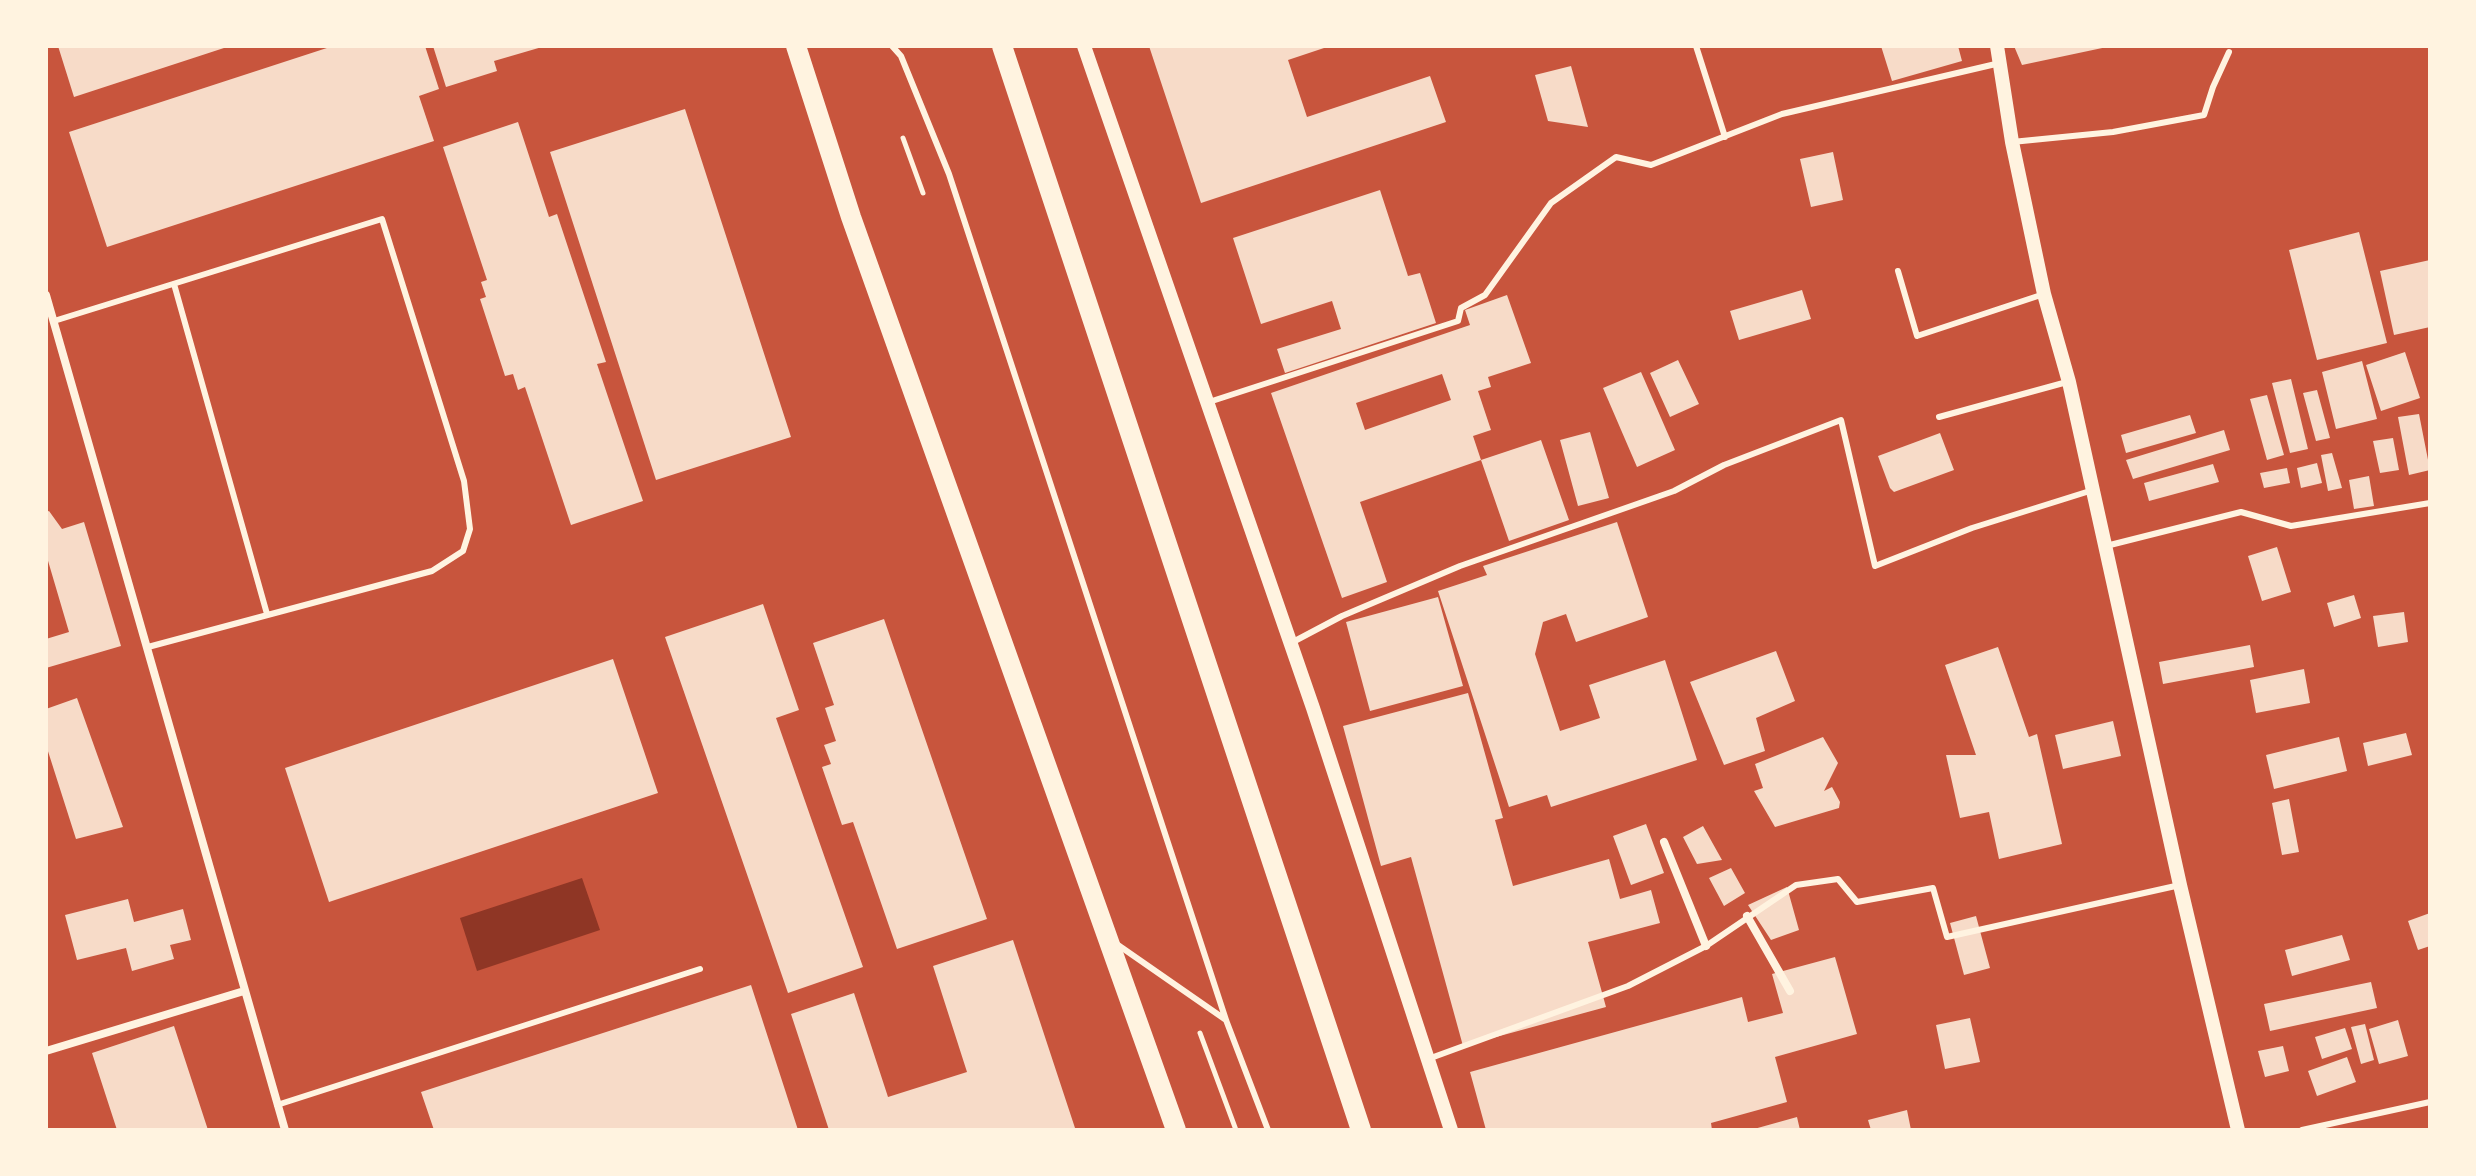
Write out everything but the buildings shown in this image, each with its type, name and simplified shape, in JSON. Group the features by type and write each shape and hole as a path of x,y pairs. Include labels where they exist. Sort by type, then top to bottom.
{"main road":[{"path":"796,46 856,232 1176,1130"},
{"path":"1002,46 1361,1130"}],"street":[{"path":"1084,46 1313,708 1451,1130"},
{"path":"1997,46 2012,142 2044,294 2069,382 2180,885 2238,1130"},
{"path":"46,295 50,322 148,647 285,1130"},
{"path":"1664,842 1706,946"},
{"path":"1747,916 1790,991"},
{"path":"46,1051 244,991"}],"lane":[{"path":"892,46 901,56 949,174 1226,1020 1268,1130"},
{"path":"1696,46 1725,137"},
{"path":"2012,142 2113,132 2204,115 2229,52"},
{"path":"1207,402 1458,321 1461,308 1485,295 1551,203 1616,157 1651,165 1782,114 2000,63"},
{"path":"50,322 382,219 464,481 470,529 463,551 432,571 148,647"},
{"path":"1898,271 1917,336 2044,294"},
{"path":"174,284 267,614"},
{"path":"1939,417 2069,382"},
{"path":"1289,644 1342,616 1460,566 1674,491 1724,465 1841,420 1875,566 1972,528 2093,490"},
{"path":"2106,546 2241,512 2291,526 2430,503"},
{"path":"1428,1059 1628,986 1706,946 1796,885 1838,879 1857,902 1933,888 1947,937 2180,885"},
{"path":"1108,938 1226,1020"},
{"path":"277,1105 700,969"},
{"path":"2302,1130 2430,1102"}],"path":[{"path":"1197,1025 1236,1130"}],"shaded area":[{"path":"582,878 600,930 477,971 460,918"}]}
